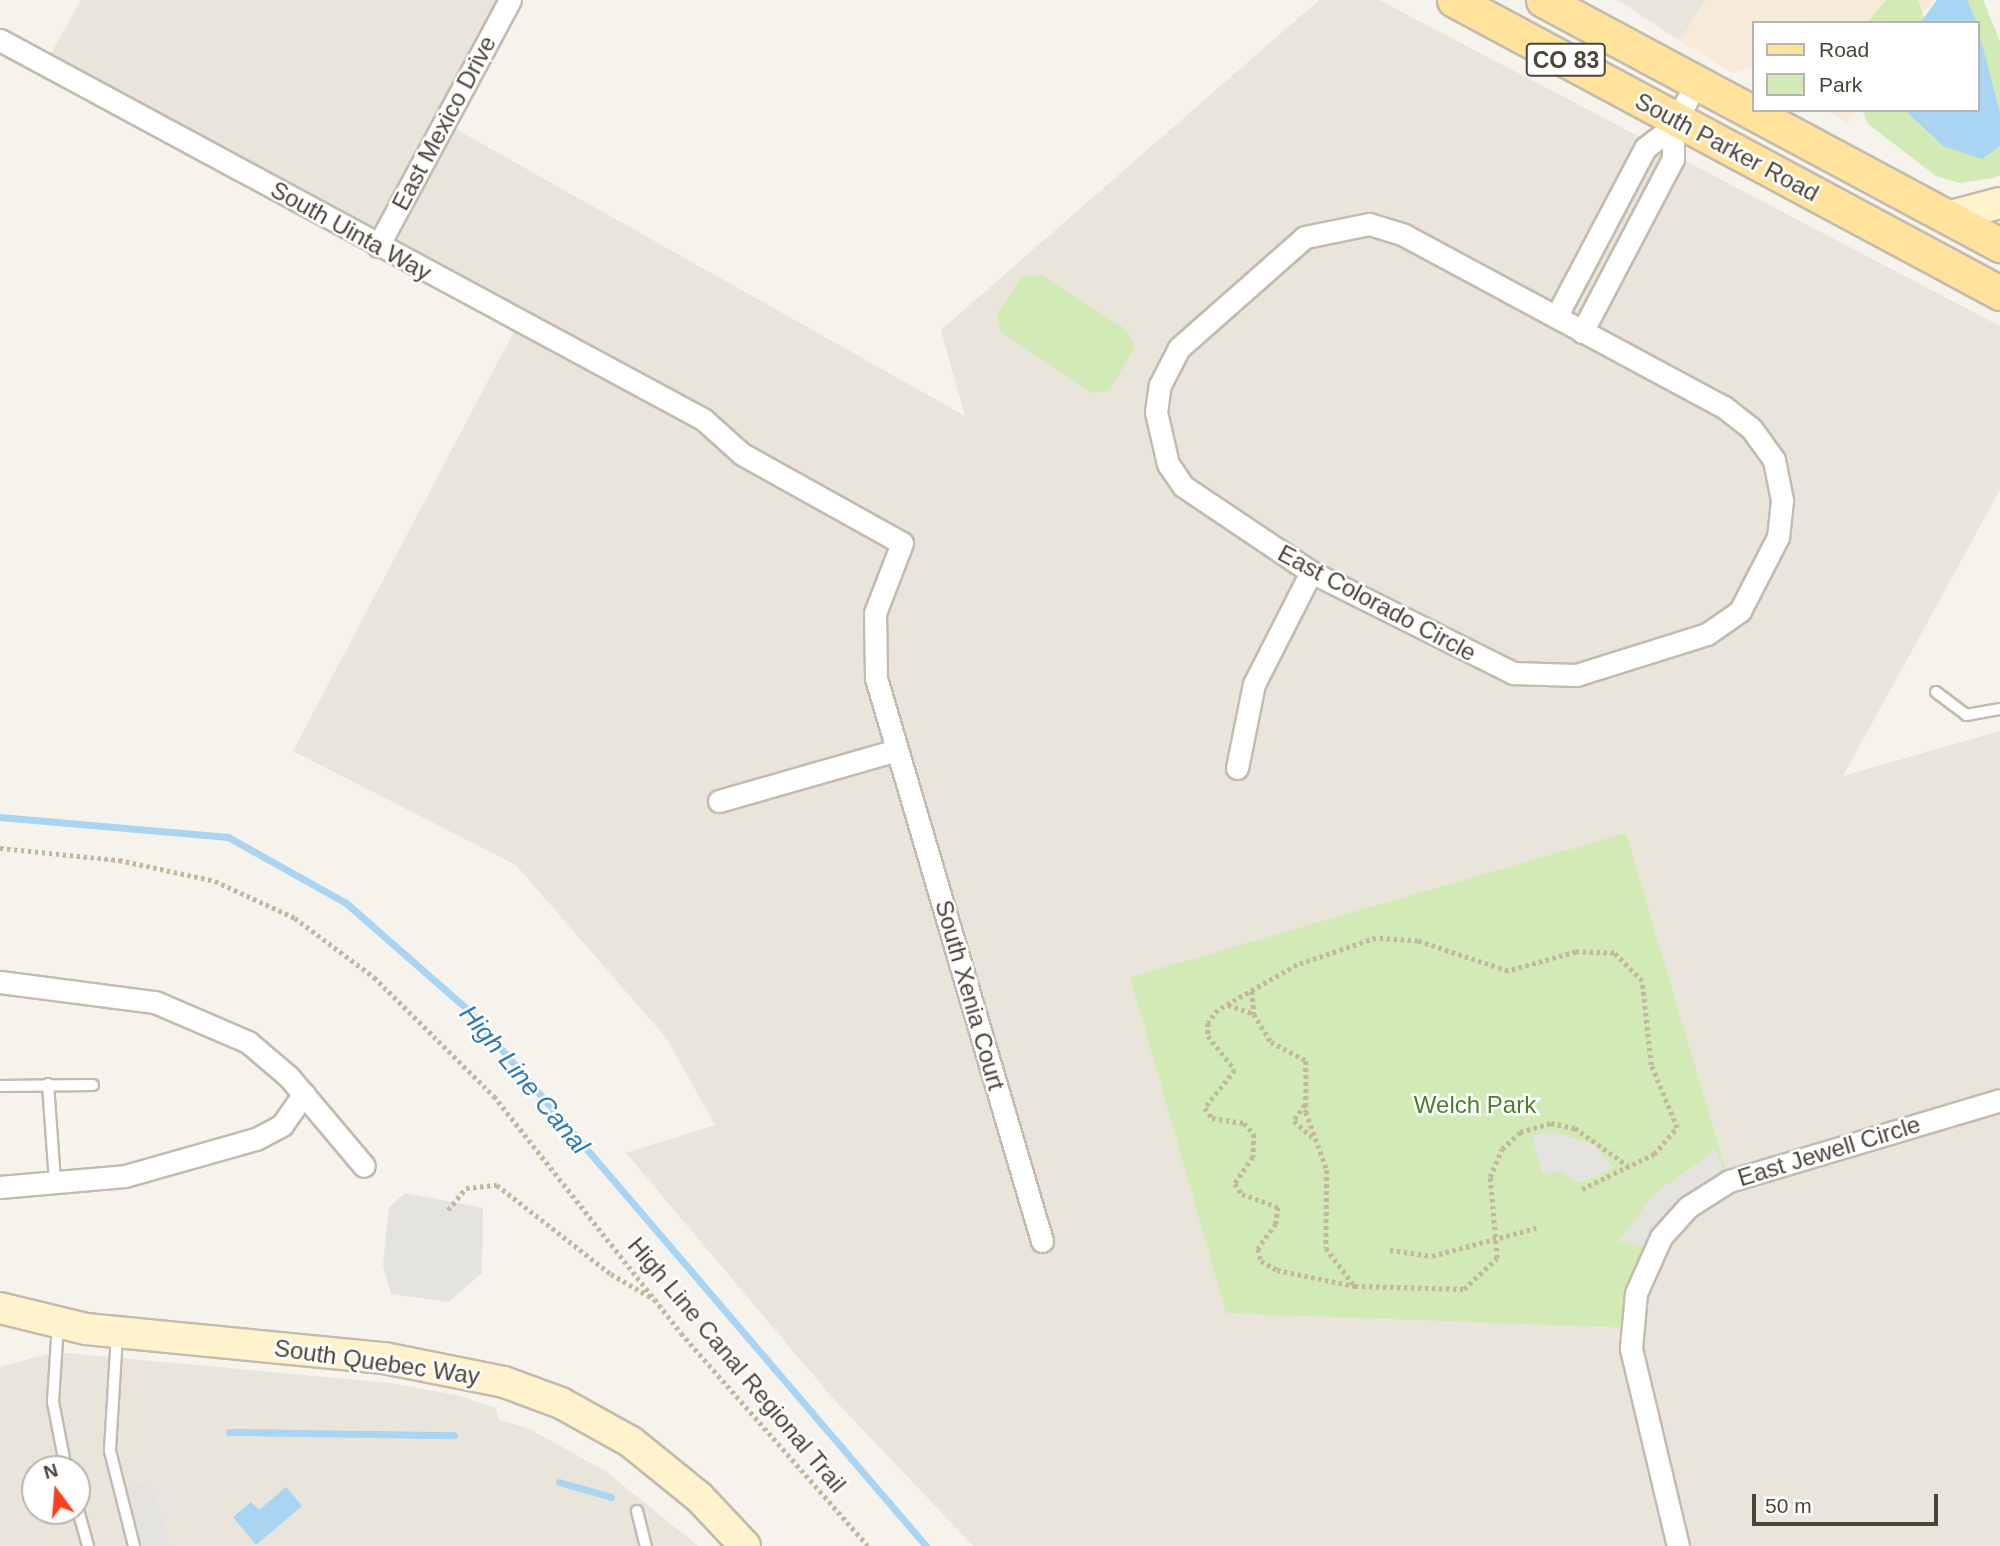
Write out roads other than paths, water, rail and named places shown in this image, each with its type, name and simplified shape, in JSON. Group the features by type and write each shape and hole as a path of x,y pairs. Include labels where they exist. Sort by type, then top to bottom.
{"main road":[{"name":"South Parker Road","path":"1454,0 1675,124 1999,290"},
{"name":"South Parker Road","path":"1543,0 1752,111"},
{"name":"South Parker Road","path":"1754,112 2000,245"}],"street":[{"name":"East Mexico Drive","path":"378,246 510,0"},
{"name":"South Uinta Way","path":"0,40 703,419"},
{"path":"1581,332 1673,159 1675,124 1697,81"},
{"path":"1556,317 1645,148 1675,124"},
{"path":"1947,217 2000,203"},
{"name":"East Colorado Circle","path":"1343,225 1404,235 1556,317 1741,418 1774,460 1782,492 1777,537 1751,598 1726,624 1576,675 1538,678 1513,673 1311,572 1201,503 1168,464 1156,412 1160,385 1191,334 1285,251 1343,225"},
{"name":"South Xenia Court","path":"703,419 742,454 902,543 878,601 871,646 897,750 1042,1241"},
{"path":"1237,768 1254,684 1311,572"},
{"path":"719,802 897,750"},
{"path":"0,982 170,1006 248,1042 304,1094 364,1166"},
{"path":"0,1187 147,1172 256,1139 282,1125 304,1094"},
{"name":"East Jewell Circle","path":"1678,1546 1631,1348 1636,1293 1661,1237 1688,1208 1729,1181 2000,1100"},
{"name":"South Quebec Way","path":"0,1308 58,1324 117,1333 397,1360 520,1387 640,1448 745,1546"}],"lane":[{"path":"1936,692 1966,715 2000,709"},
{"path":"48,1084 55,1182"},
{"path":"0,1086 93,1085"},
{"path":"58,1324 53,1402 63,1455"},
{"path":"117,1333 110,1451 134,1546"},
{"path":"636,1511 646,1546"},
{"path":"82,1525 88,1546"}],"water":[{"path":"1937,0 1967,0 1976,21 1921,21"},
{"path":"1979,33 2000,113 2000,146 1982,159 1943,146 1907,112 1979,112"},
{"path":"286,1487 302,1506 256,1545 233,1517 251,1502 259,1510"}],"waterway":[{"name":"High Line Canal","path":"0,817 228,837 346,903 467,1009 926,1546"},
{"path":"229,1432 454,1435"},
{"path":"559,1482 611,1497"}],"park label":[{"name":"Welch Park","path":"1475,1105"}]}
